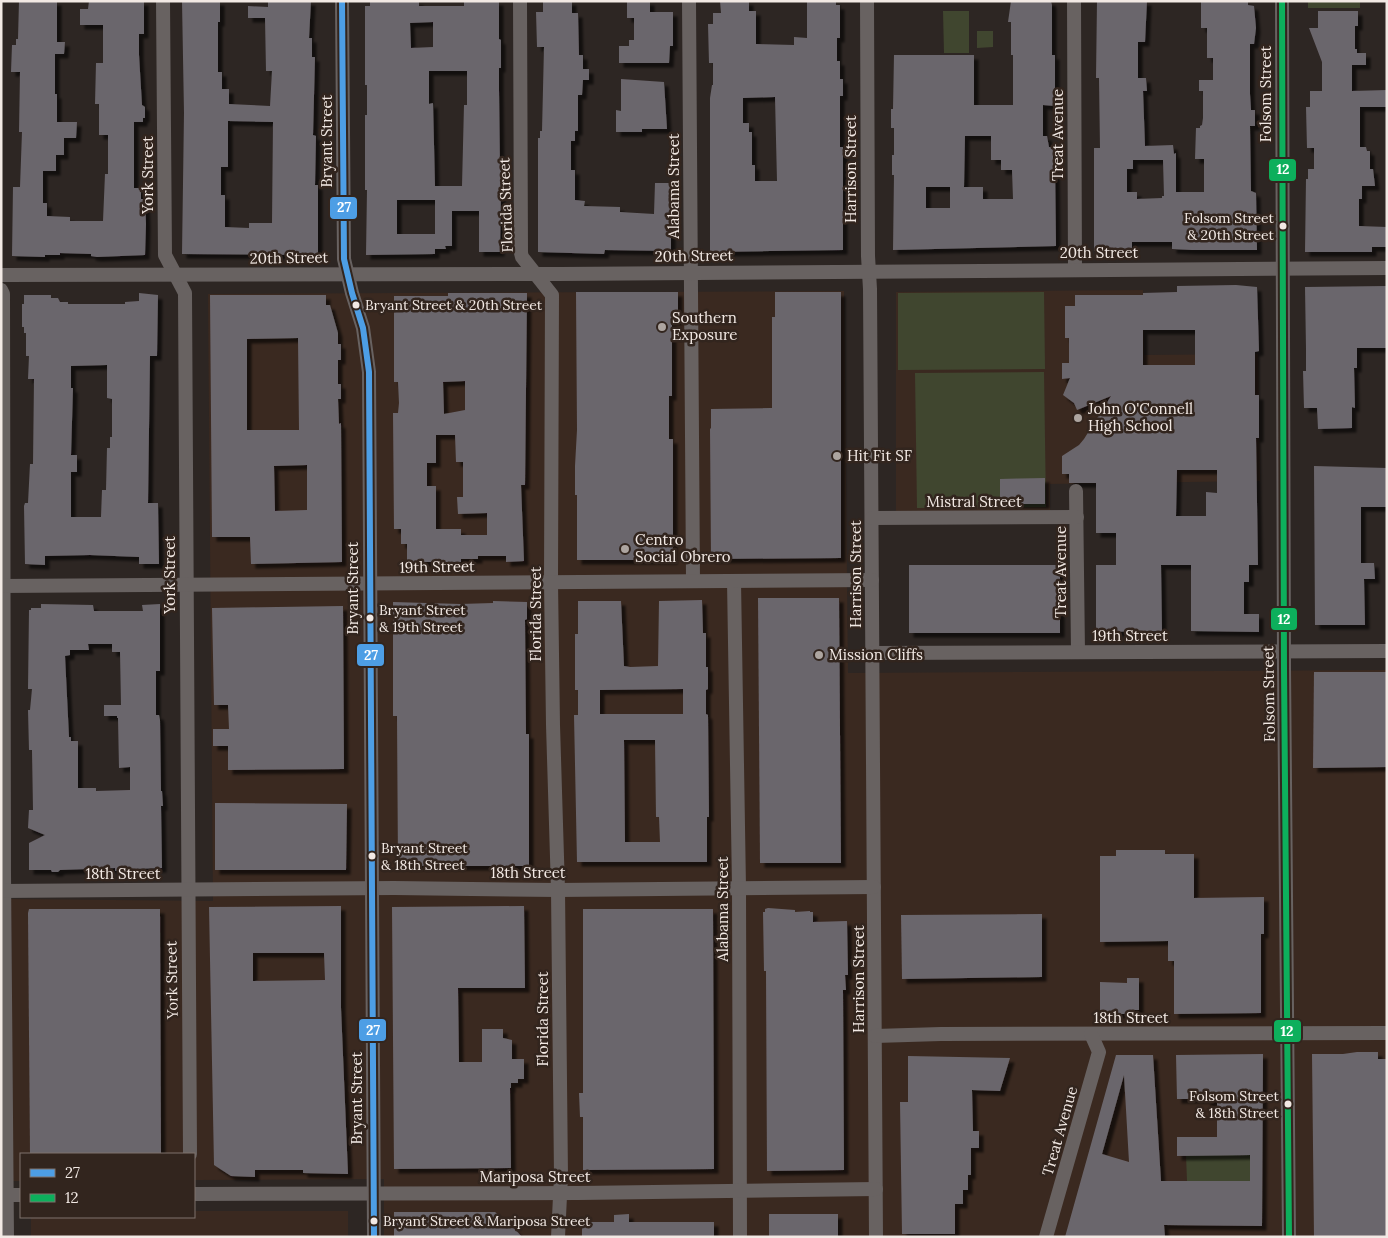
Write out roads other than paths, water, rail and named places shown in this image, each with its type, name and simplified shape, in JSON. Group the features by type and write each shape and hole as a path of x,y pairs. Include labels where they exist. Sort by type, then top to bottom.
{"street":[{"name":"York Street","path":"163,1 165,255 185,293 190,1153"},
{"name":"Bryant Street","path":"342,1 344,259 363,328 369,372 374,1237"},
{"name":"Florida Street","path":"520,1 521,253 522,257 552,294 551,582 558,890 558,1237"},
{"name":"Alabama Street","path":"689,1 693,581"},
{"name":"Harrison Street","path":"867,1 876,1237"},
{"name":"Treat Avenue","path":"1074,1 1075,270"},
{"name":"Folsom Street","path":"1282,1 1284,651 1289,1237"},
{"name":"20th Street","path":"1,275 176,276 1387,268"},
{"path":"1,290 3,294 4,1195 7,1237"},
{"name":"Treat Avenue","path":"1076,491 1078,652"},
{"name":"Mistral Street","path":"872,518 1077,517"},
{"name":"19th Street","path":"2,586 872,580"},
{"name":"Alabama Street","path":"734,581 740,887 740,1237"},
{"name":"19th Street","path":"873,654 1387,650"},
{"name":"18th Street","path":"3,891 372,888 558,890 874,887"},
{"name":"18th Street","path":"875,1036 941,1034 1387,1033"},
{"name":"Treat Avenue","path":"1046,1237 1099,1052 1091,1034"},
{"name":"Mariposa Street","path":"195,1194 374,1192 559,1193 876,1189"},
{"path":"4,1195 20,1195"}],"place":[{"name":"Folsom Street & 20th Street","path":"1283,226"},
{"name":"Bryant Street & 20th Street","path":"356,305"},
{"name":"Southern Exposure","path":"662,327"},
{"name":"John O'Connell High School","path":"1078,418"},
{"name":"Hit Fit SF","path":"837,456"},
{"name":"Centro Social Obrero","path":"625,549"},
{"name":"Bryant Street & 19th Street","path":"370,618"},
{"name":"Mission Cliffs","path":"819,655"},
{"name":"Bryant Street & 18th Street","path":"372,856"},
{"name":"Folsom Street & 18th Street","path":"1288,1104"},
{"name":"Bryant Street & Mariposa Street","path":"374,1221"}]}
